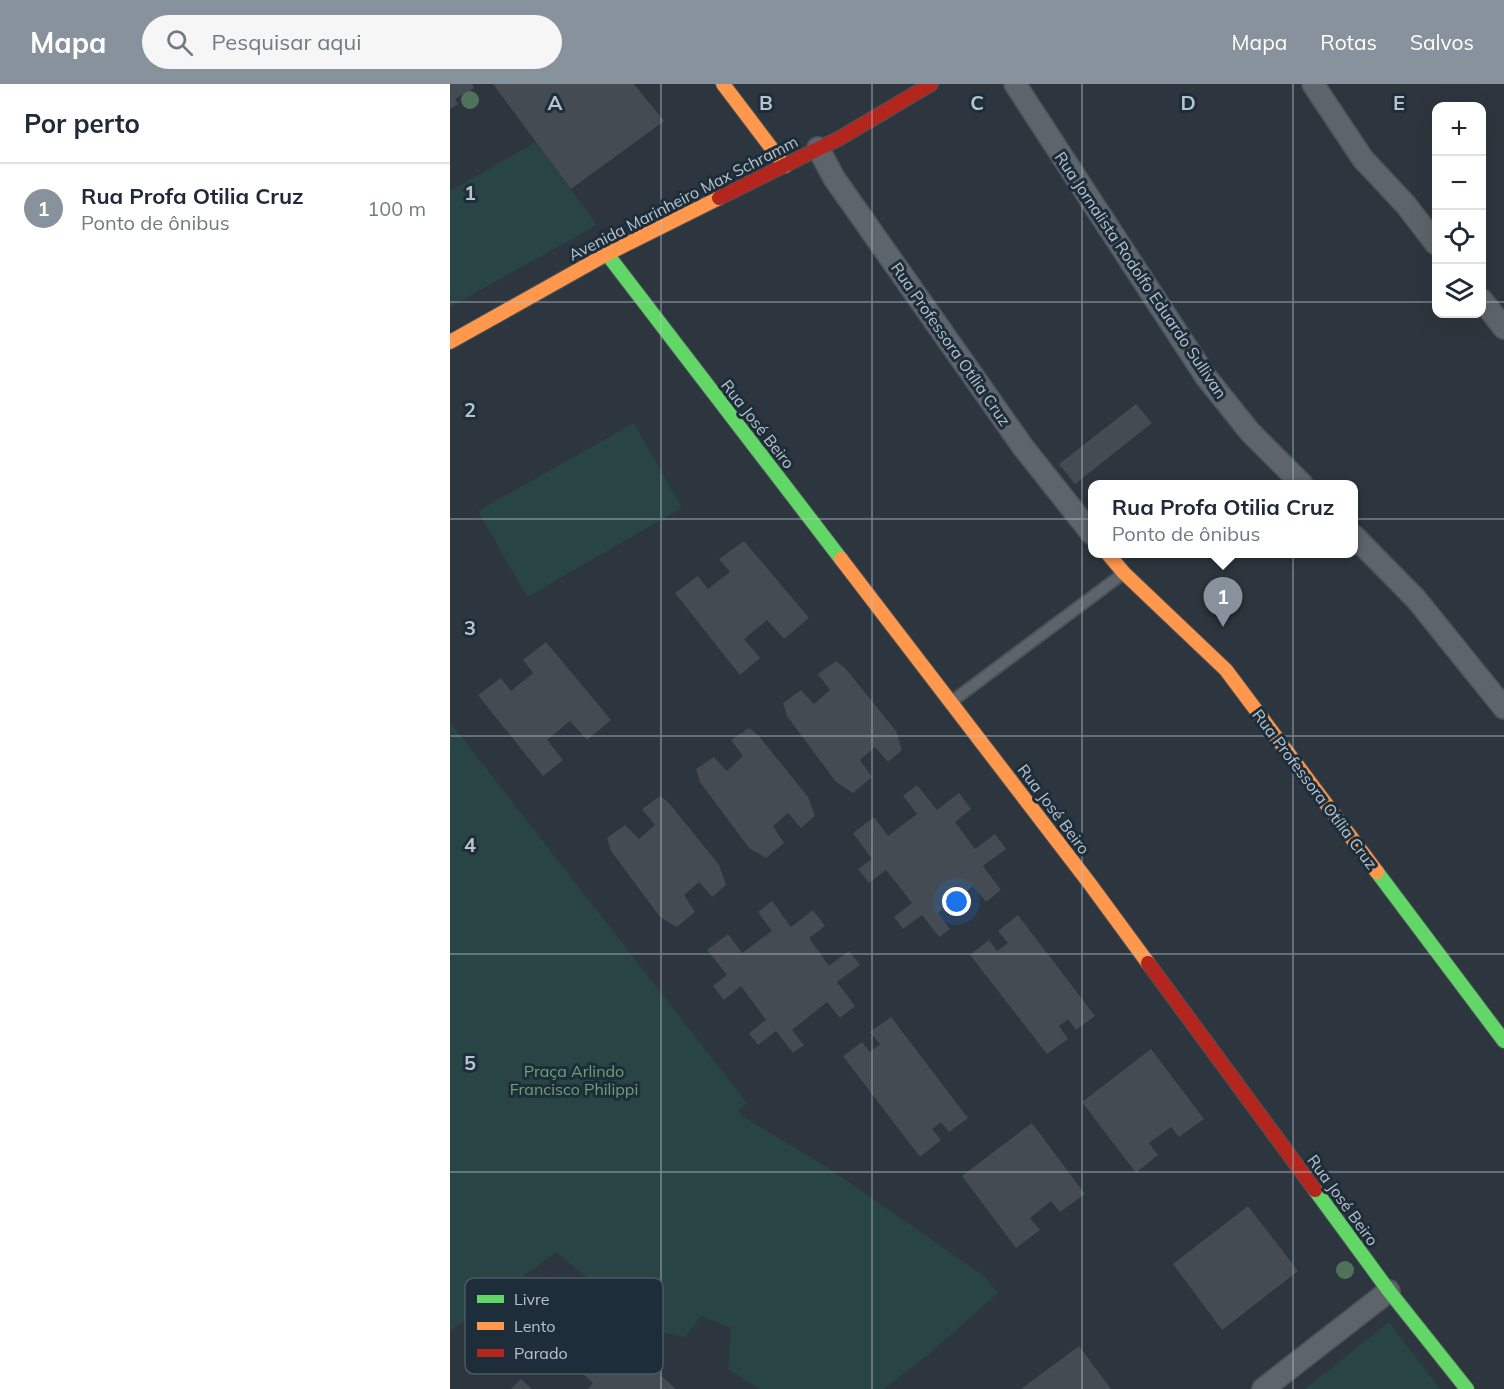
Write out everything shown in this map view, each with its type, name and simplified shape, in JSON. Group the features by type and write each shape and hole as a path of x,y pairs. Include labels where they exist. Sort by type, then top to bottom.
{"street":[{"path":"723,84 785,166"},
{"name":"Avenida Marinheiro Max Schramm","path":"450,342 608,254 840,138 931,84"},
{"name":"Rua Jornalista Rodolfo Eduardo Sullivan","path":"1015,84 1206,376 1250,432 1298,480"},
{"path":"1312,84 1363,159 1406,205 1432,238"},
{"name":"Rua Professora Otília Cruz","path":"818,148 834,178 1023,447 1088,529"},
{"name":"Rua José Beiro","path":"608,254 1090,884 1389,1291 1467,1389"},
{"path":"1486,305 1504,328"},
{"path":"1358,541 1416,599 1504,708"},
{"name":"Rua Professora Otília Cruz","path":"1111,558 1124,573 1226,670 1504,1041"},
{"path":"1263,1389 1389,1291"}],"lane":[{"path":"951,702 1124,573"}],"green space":[{"path":"536,142 597,225 450,307 450,191"},
{"path":"634,423 682,508 527,597 478,511"},
{"name":"Praça Arlindo Francisco Philippi","path":"450,722 747,1103 739,1110 742,1116 830,1169 984,1276 998,1293 930,1353 884,1389 760,1389 728,1369 731,1328 701,1316 685,1337 663,1333 663,1278 587,1278 556,1252 521,1278 465,1278 465,1320 450,1331"},
{"path":"1389,1322 1440,1389 1305,1389"}],"building":[{"path":"450,84 472,84 474,88 455,99 458,104 450,109"},
{"path":"493,84 634,84 664,121 571,189"},
{"path":"1136,404 1152,423 1075,484 1059,464"},
{"path":"744,541 809,618 784,639 767,620 744,639 760,658 740,675 675,593 698,576 708,589 730,572 719,559"},
{"path":"546,642 611,720 587,740 570,721 547,740 563,760 543,776 478,695 501,678 511,691 533,673 523,660"},
{"path":"836,661 845,668 896,731 902,750 888,762 875,747 860,760 872,777 853,793 836,782 787,716 783,703 801,690 814,704 830,690 818,674"},
{"path":"749,728 758,735 808,797 815,816 801,828 788,813 773,826 784,843 766,858 749,848 700,782 696,769 714,757 727,771 743,756 731,740"},
{"path":"917,785 937,810 959,793 971,809 955,822 975,849 995,834 1006,849 983,866 1001,890 986,902 973,886 938,913 950,929 939,937 922,915 903,929 894,917 912,903 886,870 869,883 858,869 872,859 853,833 874,817 888,836 917,814 903,796"},
{"path":"660,796 669,803 719,865 726,885 712,897 699,882 684,895 695,912 677,927 660,917 611,851 607,838 625,825 639,839 655,825 642,809"},
{"path":"772,901 791,927 813,910 825,926 809,938 829,966 849,951 860,965 837,982 855,1006 840,1018 827,1002 792,1030 804,1045 793,1053 776,1031 758,1045 749,1033 766,1020 741,986 724,1000 713,986 727,975 707,950 728,934 742,953 772,931 758,912"},
{"path":"1018,915 1095,1016 1076,1030 1068,1019 1059,1026 1068,1039 1047,1054 970,955 989,940 997,951 1008,943 998,931"},
{"path":"891,1017 968,1118 949,1132 941,1122 932,1129 941,1140 920,1157 843,1056 862,1042 870,1052 880,1044 870,1032"},
{"path":"1151,1049 1204,1119 1179,1137 1171,1127 1149,1143 1158,1155 1136,1173 1082,1102"},
{"path":"1032,1123 1085,1194 1060,1212 1051,1201 1030,1218 1040,1230 1016,1248 962,1176"},
{"path":"1248,1206 1298,1271 1222,1330 1173,1264"},
{"path":"1079,1346 1111,1389 1021,1389"},
{"path":"583,1374 659,1374 676,1389 588,1389 593,1383"},
{"path":"521,1379 532,1389 511,1389"}],"traffic: fast":[{"path":"607,254 841,559"},
{"path":"1377,872 1504,1041"},
{"path":"1315,1190 1389,1291 1467,1389"}],"traffic: slow":[{"path":"723,84 785,166"},
{"path":"450,342 607,254 719,198"},
{"path":"1111,558 1124,573 1226,670 1377,872"},
{"path":"841,559 1148,963"}],"traffic: jam":[{"path":"719,198 840,138 931,84"},
{"path":"1148,963 1315,1190"}],"place":[{"name":"Rua Profa Otilia Cruz","path":"1223,627"}]}
